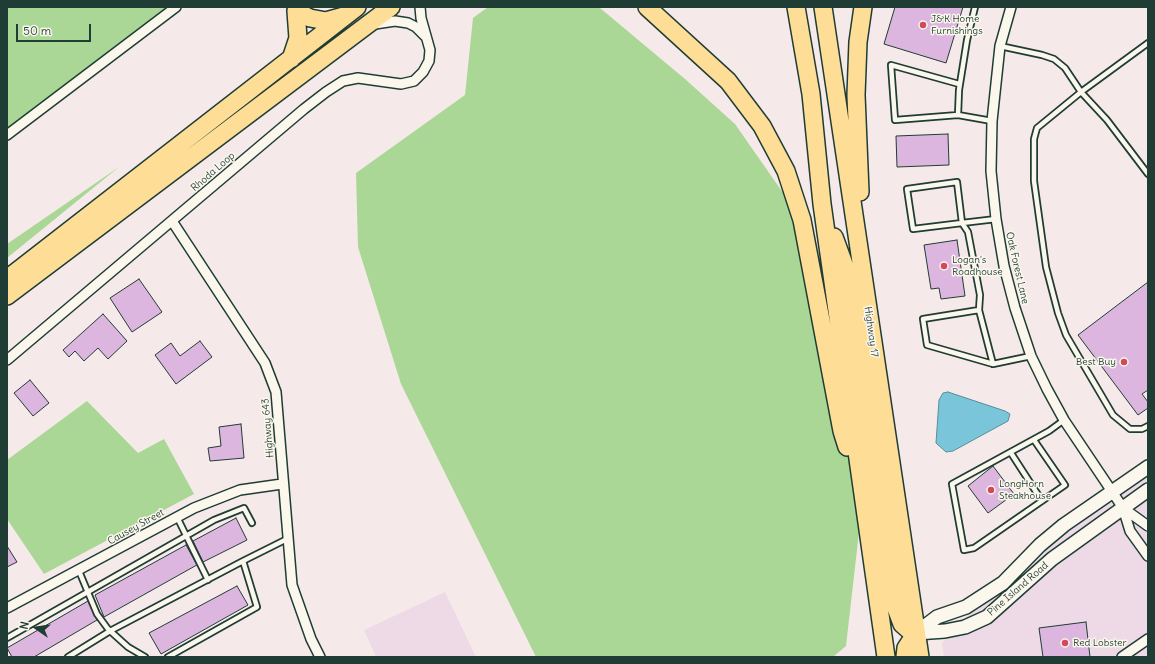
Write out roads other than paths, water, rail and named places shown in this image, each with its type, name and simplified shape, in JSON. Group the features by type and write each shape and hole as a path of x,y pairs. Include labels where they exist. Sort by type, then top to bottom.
{"highway":[{"path":"7,296 391,7"},
{"path":"647,7 728,81 762,126 786,170 802,220 842,431 863,497"},
{"path":"796,7 811,94 822,204 886,657"},
{"name":"Highway 17","path":"823,7 920,657"},
{"path":"863,7 858,42 856,95 864,282"},
{"path":"295,9 310,18 326,21 352,11"},
{"path":"291,60 298,38 295,9"},
{"path":"7,279 291,60 352,11"},
{"path":"822,204 845,267 896,608 902,624 910,631 916,633 906,648 905,657"},
{"path":"876,657 883,635"}],"street":[{"path":"7,136 176,7"},
{"name":"Rhoda Loop","path":"7,360 304,109 343,82 358,78 402,84 414,81 423,72 429,61 430,50 420,18 420,7"},
{"name":"Oak Forest Lane","path":"1011,7 1000,46 992,121 991,172 996,219 1004,266 1015,308 1031,356 1064,420 1123,508 1130,531 1148,556"},
{"path":"366,26 395,21 408,23 416,27 427,38"},
{"name":"Highway 643","path":"172,221 265,363 276,392 281,444 282,484 292,585 311,639 320,657"},
{"name":"Pine Island Road","path":"916,633 937,617 966,607 1003,583 1040,545 1064,525 1148,467"},
{"name":"Causey Street","path":"7,608 79,571 177,517 240,490 282,484"},
{"name":"Pine Island Road","path":"916,633 945,631 965,627 987,616 1052,560 1148,490"},
{"name":"Oak Forest Lane","path":"1123,508 1148,526"},
{"path":"1122,657 1148,640"}],"lane":[{"path":"958,115 960,84 967,40 975,7"},
{"path":"1148,43 1081,92 1037,128 1034,139 1034,181 1046,267 1058,313 1066,335 1113,416 1130,429 1142,429 1148,426"},
{"path":"1000,46 1054,59 1065,68 1081,92 1107,120 1148,174"},
{"path":"960,84 891,65 895,120 958,115 992,121"},
{"path":"993,364 979,310 980,295 970,239 968,232 962,223 957,182 908,189 913,229 962,223 996,219"},
{"path":"979,310 922,319 927,345 993,364 1031,356"},
{"path":"1034,440 1065,485 974,548 964,550 952,484 1050,431 1064,420"},
{"path":"1011,453 1042,501"},
{"path":"7,638 214,520 244,508 252,523"},
{"path":"177,517 208,580"},
{"path":"68,657 110,631 287,539"},
{"path":"168,657 257,607 243,561"},
{"path":"79,571 97,614 110,631 128,647 145,657"}],"water":[{"path":"948,392 1005,411 1010,414 1008,421 953,451 946,452 936,443 939,400 943,393"}],"place":[{"name":"J&K Home Furnishings","path":"923,25"},
{"name":"Logan's Roadhouse","path":"944,266"},
{"name":"Best Buy","path":"1124,362"},
{"name":"LongHorn Steakhouse","path":"991,490"},
{"name":"Red Lobster","path":"1065,643"}]}
